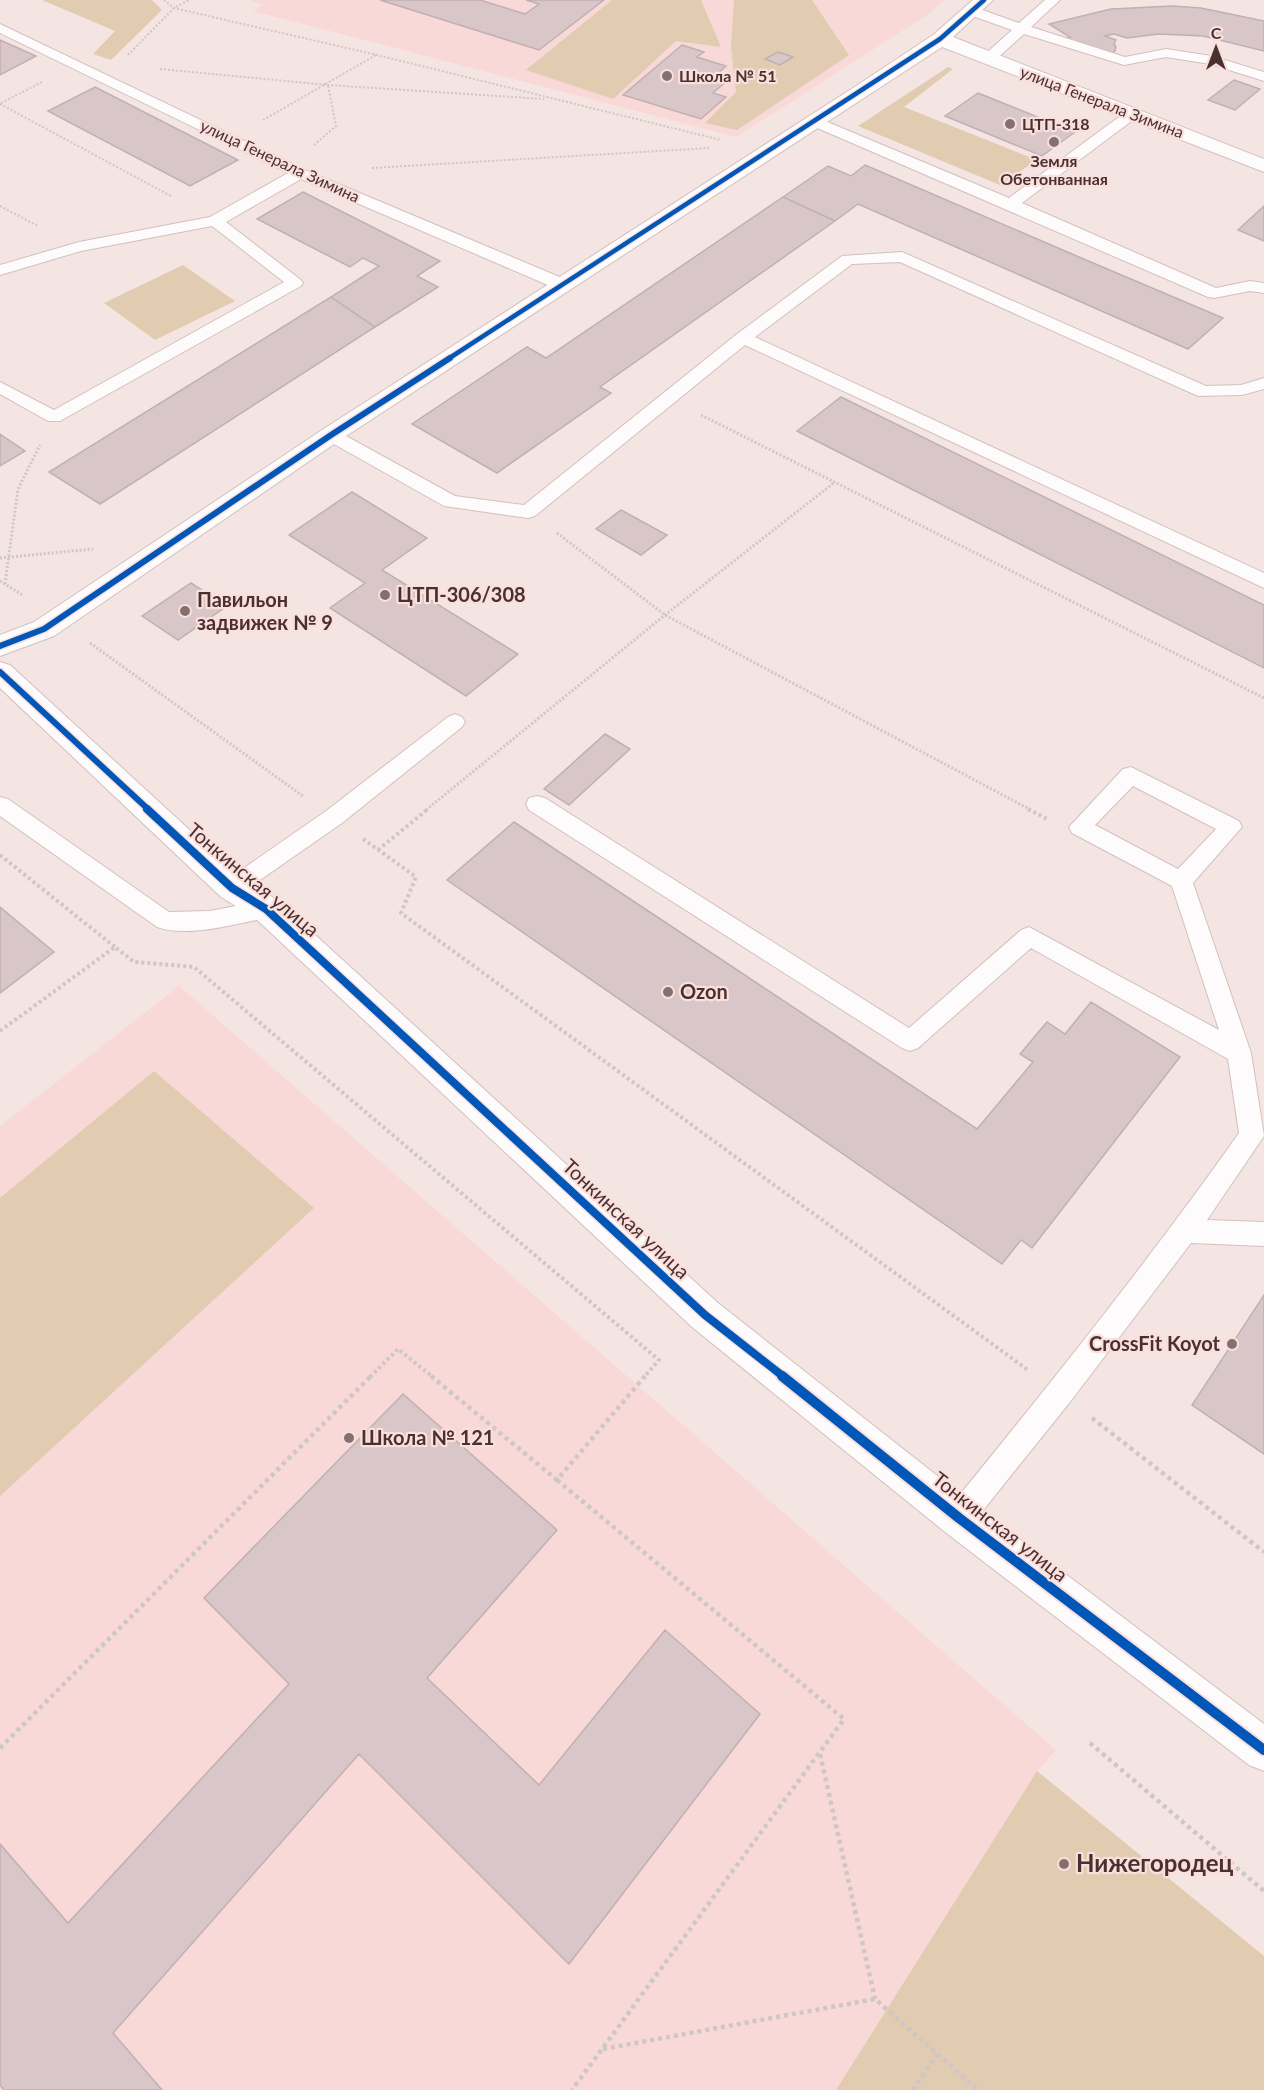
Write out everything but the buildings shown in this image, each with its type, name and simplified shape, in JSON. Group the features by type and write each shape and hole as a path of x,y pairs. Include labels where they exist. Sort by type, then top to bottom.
{"street":[{"path":"0,646 44,629 331,435 940,39 978,5"},
{"name":"улица Генерала Зимина","path":"940,39 1262,163"},
{"name":"Тонкинская улица","path":"0,672 232,888 266,909 705,1315 959,1518 1264,1750"}],"lane":[{"path":"989,58 1053,0"},
{"path":"978,5 1020,28 1124,61 1166,53 1212,60 1264,77"},
{"name":"улица Генерала Зимина","path":"0,28 300,173 563,285"},
{"path":"1011,204 1132,114"},
{"path":"813,121 1214,292 1250,286 1264,288"},
{"path":"0,270 79,247 215,220 300,173"},
{"path":"0,387 54,417 295,283 215,220"},
{"path":"331,435 451,502 528,512 743,338 848,259 902,257 1204,392 1242,390 1264,383"},
{"path":"743,338 1264,580"},
{"path":"232,888 334,818 455,722"},
{"path":"959,1518 1060,1393 1185,1231 1252,1135 1239,1053 1182,881 1080,827 1131,775 1231,827 1182,881"},
{"path":"537,804 910,1041 1029,936 1239,1053"},
{"path":"0,805 165,921 210,920 266,909"},
{"path":"1185,1231 1264,1234"}],"path":[{"path":"164,0 174,8 377,55 721,140"},
{"path":"104,78 174,8 189,0"},
{"path":"229,138 328,85 377,55"},
{"path":"117,65 328,85 554,100"},
{"path":"283,164 309,150 336,126 328,85"},
{"path":"0,104 215,220"},
{"path":"370,168 709,148"},
{"path":"669,398 1264,698"},
{"path":"5,584 18,489 54,417"},
{"path":"378,850 665,615 835,482"},
{"path":"528,512 665,615 1050,821"},
{"path":"0,558 99,548"},
{"path":"0,581 31,601"},
{"path":"334,818 416,878 401,913 1060,1393 1264,1552"},
{"path":"0,855 134,962 194,967 659,1360 557,1480"},
{"path":"0,1031 115,946"},
{"path":"0,1748 398,1348 844,1719 572,2090"},
{"path":"1090,1743 1264,1891"},
{"path":"820,1753 875,1999 978,2090"},
{"path":"602,2050 875,1999"},
{"path":"913,2090 937,2054"}],"shaded area":[{"path":"42,0 152,0 162,10 111,60 93,54 115,31"},
{"name":"Школа № 51","path":"250,0 945,0 927,15 736,137 253,11 263,5"},
{"path":"612,0 701,0 721,47 676,41 613,99 526,70"},
{"path":"734,0 812,0 849,55 737,130 705,123 736,92 731,47"},
{"path":"948,67 953,69 904,107 1037,160 1000,185 858,126"},
{"path":"183,265 235,301 155,340 104,303"},
{"name":"Школа № 121","path":"179,986 1056,1750 1037,1771 836,2090 0,2090 0,1126"},
{"path":"154,1071 314,1208 0,1496 0,1198"},
{"name":"Нижегородец","path":"1037,1771 1264,1956 1264,2090 836,2090"}],"cycle path":[{"path":"0,646 44,629 331,435 940,39 984,0"},
{"path":"0,672 232,888 266,909 705,1315 959,1518 1264,1750"}],"place":[{"name":"Школа № 51","path":"667,76"},
{"name":"ЦТП-318","path":"1010,124"},
{"name":"Земля Обетонванная","path":"1054,142"},
{"name":"ЦТП-306/308","path":"385,595"},
{"name":"Павильон задвижек № 9","path":"185,611"},
{"name":"Ozon","path":"668,992"},
{"name":"CrossFit Koyot","path":"1232,1344"},
{"name":"Школа № 121","path":"349,1438"},
{"name":"Нижегородец","path":"1064,1864"}]}
